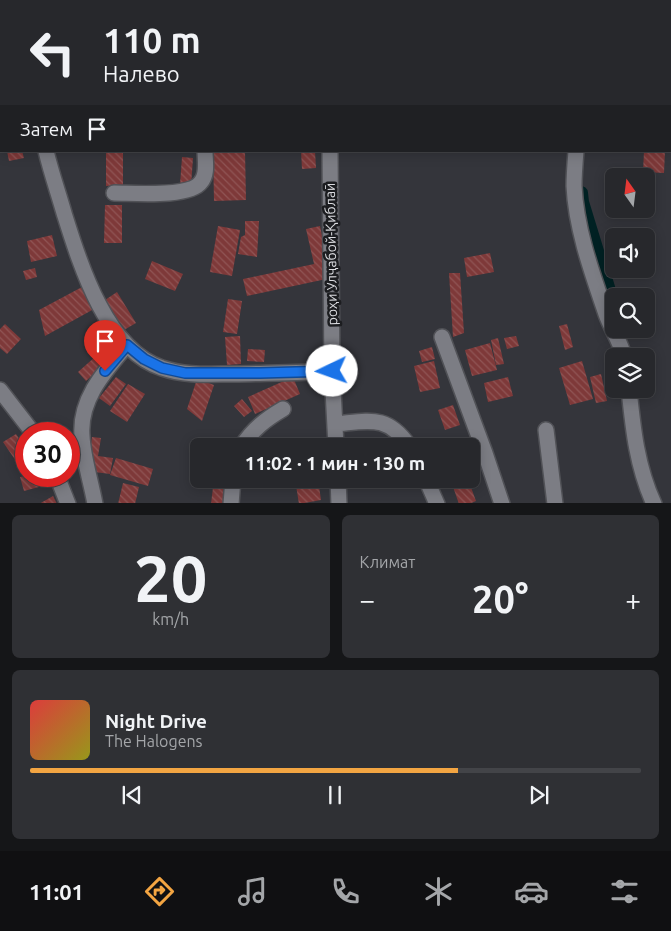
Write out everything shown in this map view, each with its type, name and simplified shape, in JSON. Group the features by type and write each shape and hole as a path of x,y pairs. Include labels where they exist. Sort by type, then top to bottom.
{"street":[{"path":"46,152 81,265 92,293 127,345 144,359 162,368 185,373 332,371"},
{"path":"114,193 190,190 200,184 204,178 206,170 205,152"},
{"name":"роҳи Улҷабой-Қиблаӣ","path":"330,152 332,371 336,438"},
{"path":"576,152 574,186 579,221 592,273 608,318 622,348"},
{"path":"442,337 485,452 502,503"},
{"path":"95,503 82,435 85,409 91,391 127,345"},
{"path":"0,390 25,422"},
{"path":"630,398 636,448 643,478 654,503"},
{"path":"248,438 254,429 283,409"},
{"path":"335,424 368,421 382,422 390,425 402,438"},
{"path":"546,430 555,503"},
{"path":"61,487 68,503"},
{"path":"231,503 232,488"},
{"path":"338,488 339,503"},
{"path":"430,488 437,503"}],"building":[{"path":"7,152 22,152 24,158 9,161"},
{"path":"106,152 123,152 123,185 106,186"},
{"path":"213,152 245,152 246,200 214,201"},
{"path":"301,152 315,152 316,168 302,169"},
{"path":"644,152 665,152 664,173 655,173 655,168 643,168"},
{"path":"182,157 193,158 191,186 180,185"},
{"path":"105,205 122,205 122,243 104,243"},
{"path":"245,221 259,221 257,257 238,254 241,237 245,235"},
{"path":"218,226 240,230 232,276 210,272"},
{"path":"320,226 331,278 247,296 243,279 314,264 306,229"},
{"path":"52,235 57,256 31,262 27,241"},
{"path":"490,253 494,272 467,277 464,258"},
{"path":"152,261 183,274 175,291 145,279"},
{"path":"35,268 37,277 26,280 23,271"},
{"path":"449,273 460,273 464,333 453,337"},
{"path":"82,287 94,309 45,336 39,310"},
{"path":"117,292 136,323 124,330 105,300"},
{"path":"228,299 242,301 237,334 223,332"},
{"path":"5,324 21,339 7,354 0,348 0,329"},
{"path":"567,324 573,347 565,350 559,326"},
{"path":"240,336 241,364 227,365 225,337"},
{"path":"516,336 519,346 507,349 504,338"},
{"path":"498,338 504,364 496,365 491,340"},
{"path":"490,343 497,370 472,376 465,350"},
{"path":"432,347 435,359 422,362 419,351"},
{"path":"105,348 113,356 86,381 78,372"},
{"path":"248,349 265,350 264,362 247,361"},
{"path":"434,361 440,388 420,392 414,366"},
{"path":"582,361 593,399 570,405 559,368"},
{"path":"601,374 607,401 596,403 590,377"},
{"path":"116,377 126,384 110,406 99,398"},
{"path":"293,377 300,394 255,414 248,397"},
{"path":"508,377 513,396 488,402 484,383"},
{"path":"197,379 214,385 202,421 187,409"},
{"path":"128,384 145,394 127,422 110,411"},
{"path":"242,399 252,411 244,417 234,406"},
{"path":"453,405 460,425 445,430 438,410"},
{"path":"15,435 15,460 3,442"},
{"path":"92,437 101,438 98,456 113,458 110,474 87,471"},
{"path":"116,458 153,469 148,486 110,475"},
{"path":"123,483 139,487 135,503 118,503"},
{"path":"23,487 39,487 24,491"},
{"path":"213,488 231,488 230,503 211,503"},
{"path":"296,488 319,488 321,500 299,503"},
{"path":"453,488 471,488 476,501 459,503"},
{"path":"53,496 56,503 41,503"}],"waterway":[{"path":"581,193 582,202 608,288"}],"route":[{"path":"105,371 127,345 144,359 162,368 185,373 300,373 332,371"}]}
